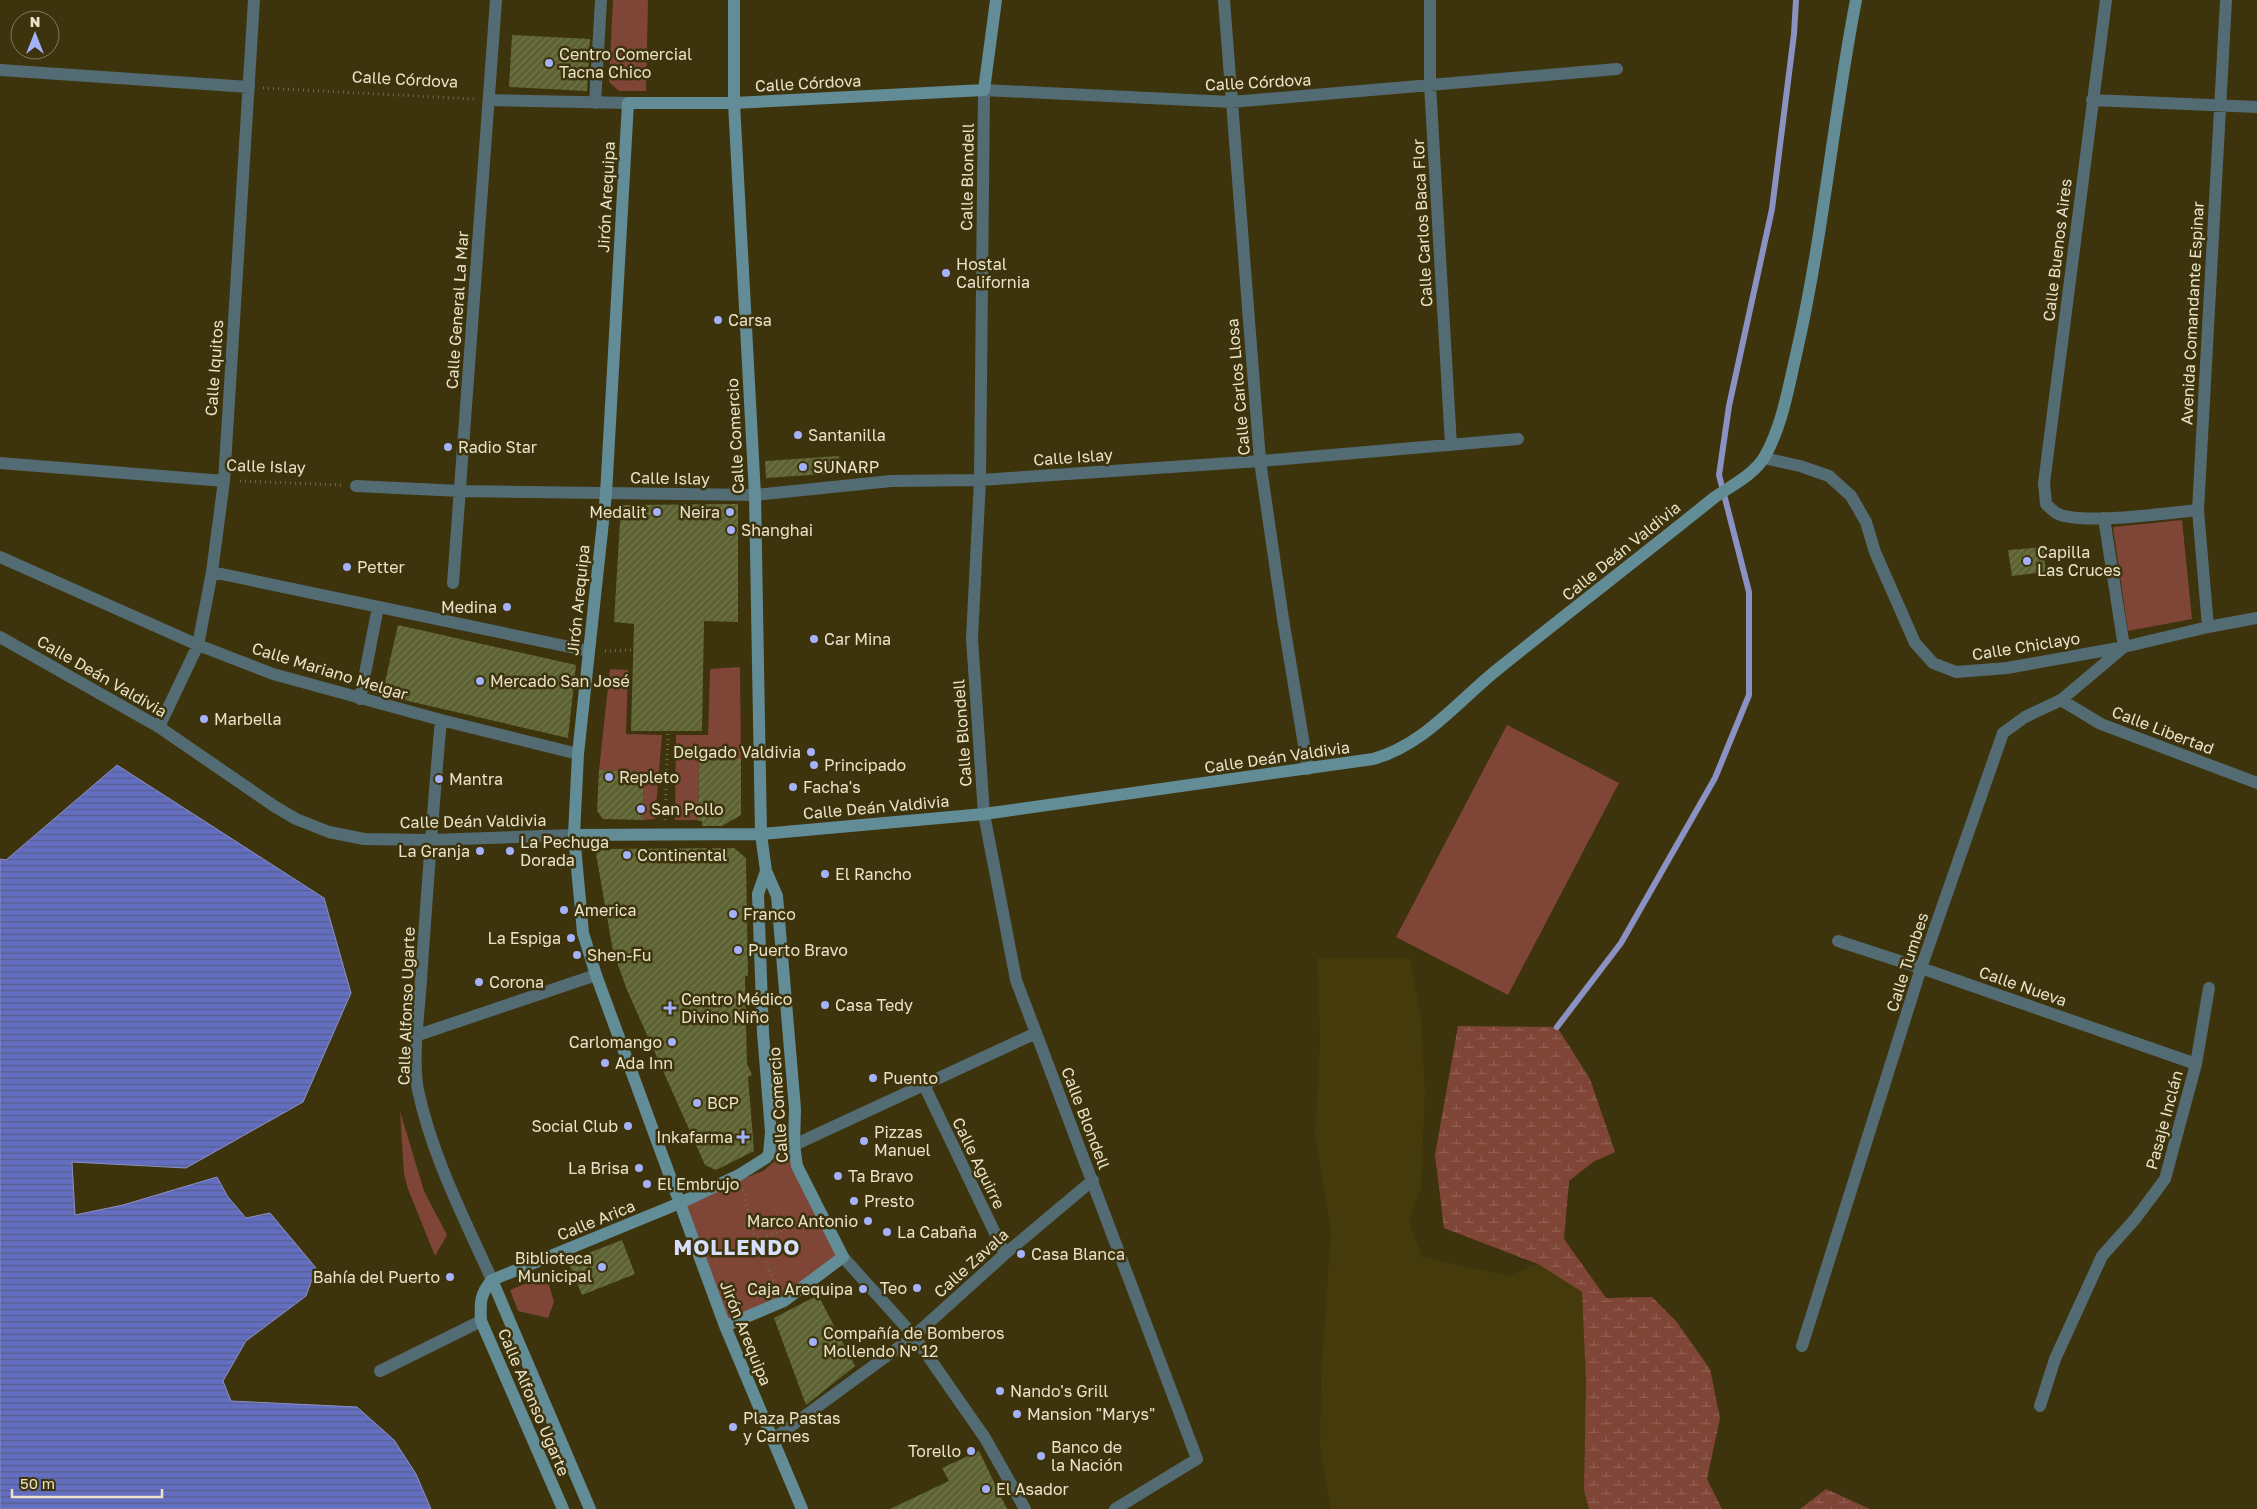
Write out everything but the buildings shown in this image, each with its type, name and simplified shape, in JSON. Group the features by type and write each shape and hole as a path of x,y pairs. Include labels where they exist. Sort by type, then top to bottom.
{"street":[{"name":"Calle Iquitos","path":"159,727 198,644 212,572 224,481 254,0"},
{"name":"Calle General La Mar","path":"453,583 496,0"},
{"path":"595,104 601,0"},
{"name":"Calle Comercio","path":"734,0 734,103 755,495 761,834 766,871 777,896 795,1109 794,1145 796,1166 843,1257 914,1336 985,1438 1025,1509"},
{"name":"Calle Blondell","path":"996,0 984,90 980,480 972,639 984,814 1016,980 1094,1180 1197,1459 1115,1509"},
{"name":"Calle Carlos Llosa","path":"1224,0 1260,461 1282,619 1308,769"},
{"name":"Calle Carlos Baca Flor","path":"1430,0 1430,85 1451,445"},
{"path":"1764,458 1784,407 1808,303 1846,53 1856,0"},
{"name":"Calle Buenos Aires","path":"2104,518 2058,514 2046,504 2044,483 2106,0"},
{"name":"Avenida Comandante Espinar","path":"2208,626 2198,510 2226,0"},
{"name":"Calle Córdova","path":"489,100 595,104 734,103 984,90 1231,102 1617,68"},
{"path":"0,70 248,87"},
{"path":"2092,100 2257,107"},
{"name":"Jirón Arequipa","path":"628,104 606,494 578,754 574,835 584,933 596,975 725,1326 802,1509"},
{"name":"Calle Islay","path":"356,486 460,491 755,495 891,481 980,480 1260,461 1518,439"},
{"name":"Calle Deán Valdivia","path":"0,637 159,727 296,819 329,832 364,839 430,840 574,835 761,834 984,814 1308,769 1373,759 1394,753 1411,742 1496,670 1715,496 1746,475 1764,458"},
{"name":"Calle Chiclayo","path":"1764,458 1800,466 1829,476 1851,496 1866,522 1875,552 1915,642 1933,663 1956,672 1984,671 2124,647 2208,626 2257,618"},
{"name":"Calle Islay","path":"0,463 224,481"},
{"path":"2124,647 2104,518 2198,510"},
{"name":"Calle Mariano Melgar","path":"0,557 198,644 273,674 360,699 578,754"},
{"path":"212,572 589,652"},
{"path":"360,699 378,607"},
{"name":"Calle Tumbes","path":"1802,1346 1921,968 2003,733 2025,717 2061,700 2124,647"},
{"name":"Calle Libertad","path":"2061,700 2101,724 2257,783"},
{"name":"Calle Alfonso Ugarte","path":"441,720 430,840 418,1035 418,1088 427,1125 452,1192 492,1280 590,1509"},
{"name":"Calle Comercio","path":"766,871 758,894 763,1033 771,1132 769,1154"},
{"name":"Calle Nueva","path":"1838,941 2196,1064"},
{"path":"418,1035 596,975"},
{"name":"Pasaje Inclán","path":"2040,1406 2056,1360 2102,1256 2136,1218 2166,1179 2196,1064 2209,988"},
{"name":"Calle Arica","path":"492,1280 680,1203 739,1175 766,1158 769,1154 794,1145 1036,1033"},
{"name":"Calle Aguirre","path":"924,1086 1004,1254"},
{"name":"Calle Zavala","path":"772,1440 914,1336 1004,1254 1094,1180"},
{"path":"725,1326 784,1301 843,1257"},
{"name":"Calle Alfonso Ugarte","path":"492,1280 484,1290 480,1302 481,1321 563,1509"},
{"path":"380,1372 481,1321"}],"path":[{"name":"Calle Córdova","path":"248,87 489,100"},
{"name":"Calle Islay","path":"224,481 356,486"},
{"path":"589,652 633,650"},
{"path":"665,820 668,731"},
{"path":"739,1175 756,1242 784,1301"},
{"path":"702,1263 820,1214"}],"shaded area":[{"path":"1317,958 1410,958 1421,1018 1425,1094 1421,1189 1409,1222 1422,1257 1508,1276 1538,1264 1582,1292 1586,1381 1584,1490 1589,1509 1330,1509 1320,1449 1321,1375 1331,1231 1315,1135 1320,1042"}],"green space":[{"path":"613,0 648,0 646,91 619,91 609,82"},
{"path":"2182,520 2192,619 2128,631 2113,527"},
{"path":"740,667 741,759 699,759 698,820 675,820 676,735 708,735 710,669"},
{"path":"610,669 628,670 626,734 662,735 655,819 643,820 644,772 599,770"},
{"path":"1507,725 1619,783 1508,995 1396,937"},
{"path":"1458,1026 1557,1027 1590,1079 1615,1152 1593,1162 1569,1181 1564,1239 1606,1298 1652,1297 1676,1321 1710,1369 1720,1418 1707,1479 1722,1509 1589,1509 1584,1490 1586,1381 1582,1292 1538,1264 1444,1228 1435,1155"},
{"path":"400,1111 424,1191 447,1235 435,1256 408,1189 404,1174"},
{"path":"794,1145 843,1257 784,1301 725,1326 680,1203 763,1171"},
{"path":"546,1275 554,1302 548,1318 518,1311 510,1290"},
{"path":"1826,1489 1870,1509 1800,1509"}],"water":[{"path":"117,765 324,898 351,993 303,1102 186,1168 72,1162 75,1215 123,1205 217,1177 228,1197 246,1218 270,1213 316,1268 306,1296 246,1341 223,1381 231,1401 357,1407 394,1440 416,1474 431,1509 0,1509 0,859 6,860"}],"waterway":[{"path":"1557,1027 1621,943 1715,778 1749,695 1749,592 1719,475 1729,406 1772,209 1794,34 1796,0"}],"place":[{"name":"Centro Comercial Tacna Chico","path":"549,63"},
{"name":"Hostal California","path":"946,273"},
{"name":"Carsa","path":"718,320"},
{"name":"Santanilla","path":"798,435"},
{"name":"Radio Star","path":"448,447"},
{"name":"SUNARP","path":"803,467"},
{"name":"Medalit","path":"657,512"},
{"name":"Neira","path":"730,512"},
{"name":"Shanghai","path":"731,530"},
{"name":"Capilla Las Cruces","path":"2027,561"},
{"name":"Petter","path":"347,567"},
{"name":"Medina","path":"507,607"},
{"name":"Car Mina","path":"814,639"},
{"name":"Mercado San José","path":"480,681"},
{"name":"Marbella","path":"204,719"},
{"name":"Delgado Valdivia","path":"811,752"},
{"name":"Principado","path":"814,765"},
{"name":"Repleto","path":"609,777"},
{"name":"Mantra","path":"439,779"},
{"name":"Facha's","path":"793,787"},
{"name":"San Pollo","path":"641,809"},
{"name":"La Granja","path":"480,851"},
{"name":"La Pechuga Dorada","path":"510,851"},
{"name":"Continental","path":"627,855"},
{"name":"El Rancho","path":"825,874"},
{"name":"America","path":"564,910"},
{"name":"Franco","path":"733,914"},
{"name":"La Espiga","path":"571,938"},
{"name":"Puerto Bravo","path":"738,950"},
{"name":"Shen-Fu","path":"577,955"},
{"name":"Corona","path":"479,982"},
{"name":"Casa Tedy","path":"825,1005"},
{"name":"Centro Médico Divino Niño","path":"670,1008"},
{"name":"Carlomango","path":"672,1042"},
{"name":"Ada Inn","path":"605,1063"},
{"name":"Puento","path":"873,1078"},
{"name":"BCP","path":"697,1103"},
{"name":"Social Club","path":"628,1126"},
{"name":"Inkafarma","path":"743,1137"},
{"name":"Pizzas Manuel","path":"864,1141"},
{"name":"La Brisa","path":"639,1168"},
{"name":"Ta Bravo","path":"838,1176"},
{"name":"El Embrujo","path":"647,1184"},
{"name":"Presto","path":"854,1201"},
{"name":"Marco Antonio","path":"868,1221"},
{"name":"La Cabaña","path":"887,1232"},
{"name":"Casa Blanca","path":"1021,1254"},
{"name":"Biblioteca Municipal","path":"602,1267"},
{"name":"Bahía del Puerto","path":"450,1277"},
{"name":"Teo","path":"917,1288"},
{"name":"Caja Arequipa","path":"863,1289"},
{"name":"Compañía de Bomberos Mollendo Nº 12","path":"813,1342"},
{"name":"Nando's Grill","path":"1000,1391"},
{"name":"Mansion \"Marys\"","path":"1017,1414"},
{"name":"Plaza Pastas y Carnes","path":"733,1427"},
{"name":"Torello","path":"971,1451"},
{"name":"Banco de la Nación","path":"1041,1456"},
{"name":"El Asador","path":"986,1489"}],"district":[{"name":"MOLLENDO","path":"737,1247"}]}
